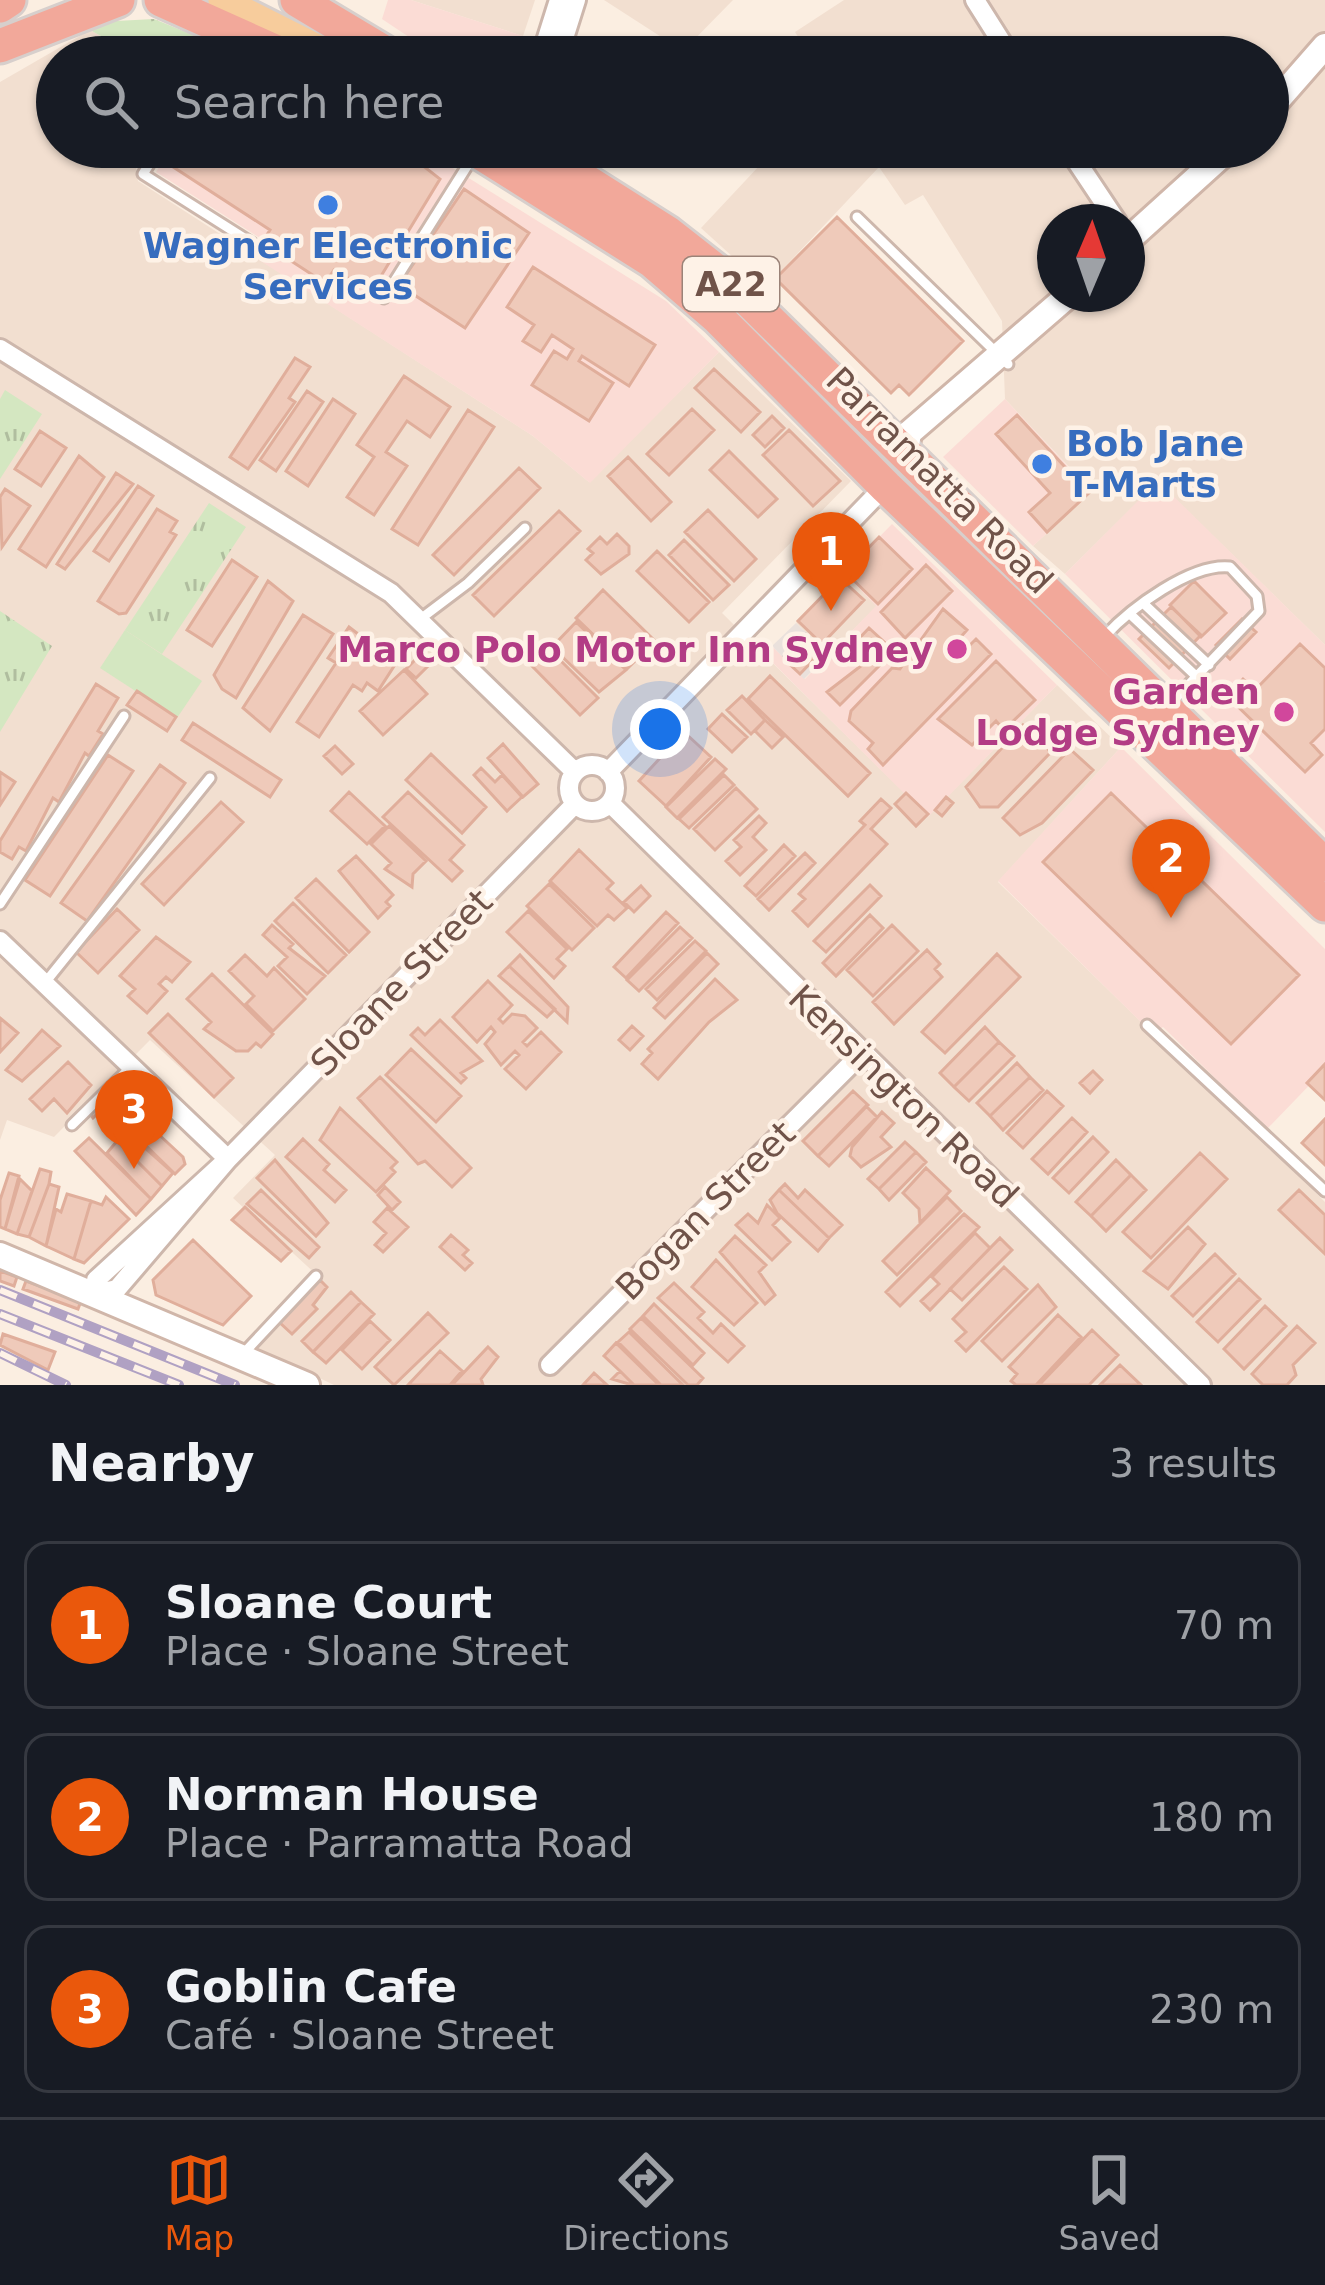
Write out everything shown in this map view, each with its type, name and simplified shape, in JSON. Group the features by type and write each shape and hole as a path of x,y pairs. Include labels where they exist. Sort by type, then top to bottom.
{"highway":[{"path":"0,6 9,0"},
{"path":"0,46 56,0"},
{"path":"0,46 118,0"},
{"path":"161,0 231,24"},
{"path":"297,0 357,36"},
{"name":"Parramatta Road","path":"504,168 652,261 740,338 886,487 1325,905"},
{"name":"Parramatta Road","path":"568,168 668,233 728,280 1325,865"}],"main road":[{"path":"231,24 269,36"}],"street":[{"path":"548,36 559,0"},
{"path":"565,36 576,0"},
{"path":"974,0 997,36"},
{"path":"1289,88 1325,46"},
{"path":"1289,97 1325,70"},
{"path":"1081,168 1106,204"},
{"path":"1145,217 1205,168"},
{"path":"608,772 886,487 909,433 1005,356 1051,312"},
{"path":"0,350 391,593 575,772"},
{"path":"595,765 608,772 615,784 610,803 596,811 575,804 568,784 575,772 595,765"},
{"name":"Kensington Road","path":"610,803 860,1055 1202,1385"},
{"name":"Sloane Street","path":"104,1287 575,804"},
{"path":"0,941 228,1160"},
{"name":"Bogan Street","path":"550,1365 860,1055"},
{"path":"0,1243 104,1287 307,1385"},
{"path":"0,1256 104,1287"}],"lane":[{"path":"187,0 259,36"},
{"path":"147,168 143,174 252,243"},
{"path":"384,298 463,168"},
{"path":"857,217 1005,356"},
{"path":"419,620 468,584 525,528"},
{"path":"1100,643 1166,586 1213,567 1230,567 1259,605 1166,708"},
{"path":"1143,603 1209,664"},
{"path":"1130,614 1197,677"},
{"path":"0,904 124,716"},
{"path":"44,984 210,778"},
{"path":"1148,1025 1325,1191"},
{"path":"72,1125 130,1068"},
{"path":"242,1354 316,1276"}],"shaded area":[{"path":"388,0 411,0 523,36 408,36 382,19"},
{"path":"411,0 535,0 523,36"},
{"path":"604,0 733,0 698,36 660,36"},
{"path":"844,0 1325,0 1325,645 1158,482 1065,574 1033,546 1092,491 1005,399 1002,321 923,195 905,205 880,168 1289,168 1289,36 798,36 795,32"},
{"path":"36,61 36,168 136,168 138,181 533,436 589,482 719,352 851,481 722,613 928,816 1057,685 1121,747 998,882 1325,1202 1325,1385 334,1385 249,1344 319,1277 233,1198 275,1155 150,1040 54,1137 7,1120 0,1140 0,82"},
{"path":"159,168 453,168 666,301 719,352 590,483 533,436 253,256 263,240 156,172"},
{"path":"757,168 878,168 766,287 701,228"},
{"path":"1005,399 1092,492 1033,546 943,457"},
{"path":"1158,481 1325,645 1325,832 1065,574"},
{"path":"892,524 1057,685 928,817 764,654 772,646 805,679 876,606 844,573"},
{"path":"844,573 877,606 829,654 796,623"},
{"path":"796,623 829,654 804,679 772,646"},
{"path":"1121,747 1325,949 1325,1069 1267,1129 1163,1027 1153,1034 998,881"}],"green space":[{"path":"154,19 195,36 101,36 90,30 116,21"},
{"path":"5,390 42,414 0,479 0,399"},
{"path":"209,503 246,527 162,654 125,630"},
{"path":"0,611 52,646 0,732"},
{"path":"125,630 202,681 177,718 100,668"}],"building":[{"name":"Wagner Electronic Services","path":"175,168 426,168 440,179 378,281 360,285 334,270 325,283 262,242 270,230"},
{"path":"464,189 529,233 465,328 399,285"},
{"path":"837,217 963,341 909,395 899,385 891,393 779,282 779,275"},
{"path":"533,267 655,345 629,386 582,356 579,361 613,383 589,421 532,385 554,351 567,359 573,349 552,335 541,352 523,341 534,325 507,307"},
{"path":"295,358 310,367 289,398 295,402 248,469 230,457"},
{"path":"714,369 760,412 741,432 695,388"},
{"path":"404,376 450,407 430,437 407,421 386,452 407,466 374,515 347,497 374,457 357,445"},
{"path":"307,391 323,402 276,471 260,460"},
{"path":"333,399 355,414 308,486 286,471"},
{"path":"692,409 714,430 669,475 647,454"},
{"path":"468,410 494,427 418,545 392,529"},
{"name":"Bob Jane T-Marts","path":"1017,415 1089,493 1047,532 1029,512 1050,493 996,434"},
{"path":"772,416 784,428 765,447 753,435"},
{"path":"789,430 840,481 813,506 763,455"},
{"path":"40,431 66,448 41,486 15,469"},
{"path":"729,451 777,499 758,517 710,470"},
{"path":"79,456 104,477 46,567 19,549"},
{"path":"628,457 671,502 651,521 608,476"},
{"path":"519,468 540,488 454,575 433,555"},
{"path":"116,473 133,484 65,569 57,564"},
{"path":"138,486 153,496 109,561 94,551"},
{"path":"5,489 30,506 2,547 0,497"},
{"path":"157,509 177,521 170,532 176,535 126,613 119,614 98,601"},
{"path":"708,510 756,559 734,581 685,532"},
{"path":"559,511 580,531 494,616 473,595"},
{"path":"617,534 629,546 629,554 601,574 586,560 593,553 588,549 600,537 607,544"},
{"path":"879,537 912,569 878,604 845,572"},
{"path":"684,540 729,585 713,600 669,555"},
{"path":"657,551 709,602 689,622 637,571"},
{"path":"232,560 257,577 212,646 187,630"},
{"path":"926,565 952,591 905,638 881,612"},
{"path":"840,578 864,600 822,644 798,621"},
{"path":"268,581 293,601 236,698 222,689 214,675"},
{"path":"1194,581 1226,613 1201,637 1170,605"},
{"path":"603,590 655,641 628,668 576,618"},
{"path":"1171,607 1201,635 1169,668 1139,639"},
{"path":"943,609 967,630 958,640 967,648 976,639 991,654 883,765 868,749 873,743 849,721 851,711 892,668 900,669"},
{"path":"303,615 333,634 270,731 243,708"},
{"path":"1242,619 1256,632 1230,659 1216,645"},
{"path":"576,622 626,670 599,692 552,647"},
{"path":"349,627 396,663 378,691 367,683 362,691 353,685 319,737 297,722 336,663 328,658"},
{"path":"869,628 894,651 840,705 827,692 866,662 851,647"},
{"path":"807,637 822,651 800,674 785,660"},
{"name":"Garden Lodge Sydney","path":"1300,644 1325,668 1325,729 1311,743 1322,755 1305,772 1227,696 1243,679 1255,690"},
{"path":"549,649 598,698 580,715 532,666"},
{"path":"418,657 428,666 416,678 406,669"},
{"path":"996,661 1035,700 1004,730 996,721 972,745 938,719"},
{"path":"404,670 427,694 383,735 360,711"},
{"path":"770,676 870,773 848,796 748,699"},
{"path":"96,684 118,698 98,731 103,734 89,756 85,753 59,802 53,798 26,851 19,847 12,859 0,852 0,841"},
{"path":"137,691 176,717 167,731 127,705"},
{"path":"742,696 765,720 751,734 727,710"},
{"path":"722,714 747,737 732,752 708,729"},
{"path":"765,720 783,737 772,748 755,731"},
{"path":"193,723 281,780 270,797 182,740"},
{"path":"1023,725 1051,752 998,807 980,807 966,787"},
{"path":"684,732 711,757 666,806 639,781"},
{"path":"503,744 538,784 523,797 488,758"},
{"path":"335,746 353,764 342,774 324,756"},
{"path":"1070,749 1093,770 1042,823 1020,835 1003,818"},
{"path":"431,754 486,807 462,833 406,780"},
{"path":"108,755 133,771 50,896 25,880"},
{"path":"715,759 726,769 677,818 666,807"},
{"path":"160,765 185,783 87,921 61,903"},
{"path":"481,768 495,782 502,775 522,797 507,811 474,775"},
{"path":"0,772 15,782 0,805"},
{"path":"724,775 734,785 689,828 679,819"},
{"path":"736,788 757,809 715,850 694,829"},
{"path":"349,792 385,826 367,844 331,811"},
{"path":"408,792 464,845 450,860 462,871 452,881 383,817"},
{"path":"906,793 928,814 916,826 895,804"},
{"path":"1111,793 1299,975 1231,1044 1043,862"},
{"path":"946,797 953,803 942,816 935,810"},
{"path":"881,799 891,808 871,829 887,844 808,926 793,911 805,899 799,894 865,825 860,821"},
{"path":"221,802 243,822 164,905 142,884"},
{"path":"759,816 766,823 753,837 766,850 740,875 726,861 741,847 734,840"},
{"path":"389,826 426,861 413,874 412,887 385,869 391,863 371,844"},
{"path":"784,845 795,856 756,896 745,886"},
{"path":"579,850 613,883 607,889 627,908 614,920 608,915 597,926 550,881"},
{"path":"805,853 815,863 769,910 758,899"},
{"path":"356,856 393,895 378,918 339,871"},
{"path":"316,879 369,932 349,952 296,898"},
{"path":"549,884 594,928 572,950 527,906"},
{"path":"870,885 881,896 826,952 814,941"},
{"path":"641,886 650,896 634,912 624,902"},
{"path":"293,903 346,955 328,973 275,921"},
{"path":"117,909 139,930 98,973 76,952"},
{"path":"528,911 567,949 557,959 565,966 554,978 507,932"},
{"path":"666,912 678,923 626,978 614,967"},
{"path":"870,915 883,928 836,976 823,963"},
{"path":"272,925 293,944 289,948 325,976 307,994 278,966 287,957 263,935"},
{"path":"892,925 918,951 873,996 847,970"},
{"path":"680,927 692,938 639,991 627,980"},
{"path":"156,937 190,962 172,982 166,977 159,984 167,991 147,1013 128,996 135,989 120,976"},
{"path":"695,941 706,951 657,1000 646,989"},
{"path":"927,950 940,964 935,969 942,977 894,1024 873,1002"},
{"path":"707,953 718,964 665,1018 654,1008"},
{"path":"997,954 1020,977 945,1053 922,1032"},
{"path":"245,955 267,976 274,968 305,999 273,1031 246,1004 254,996 229,971"},
{"path":"520,955 568,1007 567,1022 509,966"},
{"path":"509,966 555,1009 547,1017 499,976"},
{"path":"212,974 273,1034 261,1047 256,1043 248,1051 236,1051 204,1029 211,1022 187,999"},
{"path":"715,979 737,1000 709,1022 658,1079 642,1064 652,1053 648,1049"},
{"path":"488,981 512,1005 499,1019 503,1023 512,1014 525,1016 537,1028 523,1042 527,1046 541,1032 561,1052 526,1089 505,1069 519,1055 515,1051 501,1065 485,1044 495,1032 491,1027 477,1042 453,1017"},
{"path":"168,1014 233,1078 214,1097 149,1033"},
{"path":"0,1018 18,1033 0,1052"},
{"path":"440,1020 482,1061 461,1073 466,1078 461,1083 411,1035 418,1028 425,1035"},
{"path":"632,1026 643,1036 630,1050 619,1040"},
{"path":"985,1027 999,1042 954,1087 940,1073"},
{"path":"42,1030 60,1046 22,1081 6,1070"},
{"path":"999,1042 1014,1056 969,1101 954,1087"},
{"path":"411,1049 461,1096 436,1122 386,1075"},
{"path":"68,1062 91,1085 67,1113 54,1099 42,1111 30,1099"},
{"path":"1017,1063 1030,1077 990,1116 977,1103"},
{"path":"1325,1064 1325,1100 1307,1083"},
{"path":"1093,1071 1102,1080 1090,1093 1080,1083"},
{"path":"380,1077 471,1168 452,1187 425,1161 418,1164 358,1098"},
{"path":"1030,1077 1043,1090 1003,1130 990,1116"},
{"path":"112,1090 141,1118 129,1129 104,1107 93,1118 90,1114"},
{"path":"853,1091 868,1105 818,1156 803,1141"},
{"path":"1047,1091 1063,1106 1023,1148 1007,1133"},
{"path":"866,1106 877,1117 829,1166 818,1156"},
{"path":"340,1108 397,1162 391,1168 395,1172 376,1192 320,1140"},
{"path":"882,1112 894,1123 881,1137 891,1147 861,1167 850,1156 852,1147"},
{"path":"141,1118 183,1157 185,1164 175,1174 129,1129"},
{"path":"1072,1118 1087,1132 1048,1174 1032,1159"},
{"path":"1325,1119 1325,1165 1302,1143"},
{"path":"1093,1137 1108,1152 1069,1193 1053,1178"},
{"path":"89,1138 151,1199 136,1215 75,1151"},
{"path":"303,1139 329,1164 324,1170 346,1190 335,1202 286,1157"},
{"path":"117,1141 162,1186 151,1199 107,1153"},
{"path":"137,1141 173,1173 162,1186 126,1150"},
{"path":"905,1142 916,1152 879,1189 868,1179"},
{"path":"916,1152 926,1162 889,1200 879,1189"},
{"path":"1200,1153 1227,1179 1151,1258 1123,1232"},
{"path":"275,1160 328,1223 316,1236 257,1178"},
{"path":"1116,1160 1131,1175 1091,1216 1076,1202"},
{"path":"926,1168 950,1191 920,1223 919,1209 903,1193"},
{"path":"40,1169 51,1172 49,1184 29,1237 17,1234"},
{"path":"9,1173 19,1176 5,1229 0,1227 0,1200"},
{"path":"1131,1175 1146,1190 1106,1231 1091,1216"},
{"path":"20,1179 32,1191 17,1234 5,1229"},
{"path":"49,1184 59,1187 46,1246 29,1237"},
{"path":"785,1184 798,1198 805,1190 842,1225 829,1238 779,1190"},
{"path":"385,1187 400,1202 392,1210 378,1195"},
{"path":"261,1190 319,1247 309,1258 247,1204"},
{"path":"779,1190 829,1238 818,1251 777,1213 770,1200"},
{"path":"1299,1190 1325,1215 1325,1254 1279,1210"},
{"path":"67,1194 91,1201 74,1259 46,1246 56,1209 61,1212"},
{"path":"106,1197 129,1219 84,1263 74,1259 91,1201 102,1205"},
{"path":"947,1197 961,1211 897,1275 883,1261"},
{"path":"767,1205 780,1218 773,1225 790,1242 772,1260 736,1225 748,1214 758,1223"},
{"path":"245,1207 291,1251 281,1261 232,1220"},
{"path":"387,1208 408,1227 383,1252 375,1245 386,1233 374,1222"},
{"path":"964,1214 979,1227 900,1306 886,1292"},
{"path":"1188,1227 1205,1244 1168,1289 1144,1271"},
{"path":"975,1233 990,1248 930,1310 921,1301 939,1284 932,1277"},
{"path":"451,1235 468,1250 463,1255 472,1263 465,1270 440,1247"},
{"path":"735,1236 766,1265 759,1272 775,1295 765,1304 720,1252"},
{"path":"1000,1238 1012,1250 962,1300 950,1289"},
{"path":"193,1240 251,1296 223,1325 156,1295 153,1280"},
{"path":"1215,1254 1235,1274 1193,1316 1172,1296"},
{"path":"716,1260 757,1303 734,1325 692,1287"},
{"path":"1004,1267 1027,1289 966,1351 956,1341 966,1332 953,1319"},
{"path":"0,1271 17,1277 14,1286 0,1281"},
{"path":"1239,1279 1260,1299 1218,1342 1197,1322"},
{"path":"320,1280 327,1287 313,1305 317,1309 292,1334 278,1321"},
{"path":"26,1281 81,1301 78,1309 23,1289"},
{"path":"674,1283 704,1312 698,1318 713,1333 721,1324 744,1346 728,1362 658,1298"},
{"path":"1038,1285 1056,1307 1002,1361 982,1341"},
{"path":"351,1292 361,1302 313,1352 302,1341"},
{"path":"361,1302 374,1314 326,1363 313,1352"},
{"path":"654,1304 704,1353 693,1365 643,1316"},
{"path":"1265,1306 1286,1326 1244,1369 1224,1349"},
{"path":"428,1313 448,1333 394,1385 375,1367"},
{"path":"1058,1315 1081,1337 1036,1385 1016,1385 1011,1381 1017,1374 1009,1367"},
{"path":"641,1318 703,1378 697,1385 688,1385 630,1329"},
{"path":"370,1321 390,1340 362,1369 342,1350"},
{"path":"1297,1326 1315,1343 1293,1365 1296,1375 1287,1385 1263,1385 1252,1374"},
{"path":"1092,1330 1118,1355 1089,1385 1039,1385"},
{"path":"629,1332 683,1385 661,1385 618,1342"},
{"path":"3,1334 55,1352 48,1370 0,1345"},
{"path":"616,1343 659,1385 634,1385 604,1356"},
{"path":"488,1347 498,1357 481,1379 483,1385 452,1385"},
{"path":"440,1351 462,1371 450,1385 408,1385"},
{"path":"1120,1365 1141,1385 1100,1385"},
{"path":"620,1371 633,1384 632,1385 612,1379"},
{"path":"594,1373 607,1385 583,1385"}],"railway":[{"path":"0,1290 235,1385"},
{"path":"0,1314 179,1385"},
{"path":"0,1353 66,1385"}],"place":[{"name":"Wagner Electronic Services","path":"328,205"},
{"name":"Bob Jane T-Marts","path":"1042,464"},
{"name":"Sloane Court","path":"831,611"},
{"name":"Marco Polo Motor Inn Sydney","path":"957,649"},
{"name":"Garden Lodge Sydney","path":"1284,712"},
{"name":"Norman House","path":"1171,918"},
{"name":"Goblin Cafe","path":"134,1169"}]}
